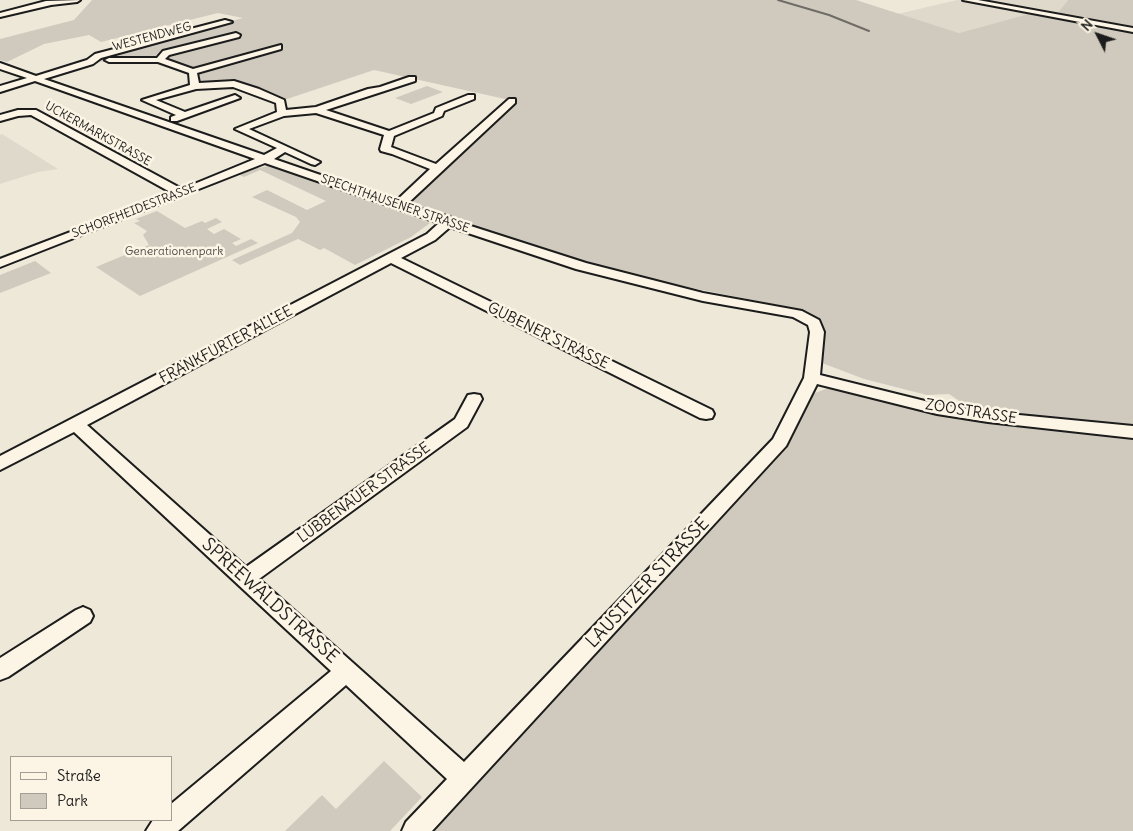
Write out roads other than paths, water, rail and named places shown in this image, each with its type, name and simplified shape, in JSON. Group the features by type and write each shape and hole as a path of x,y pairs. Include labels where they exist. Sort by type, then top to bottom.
{"street":[{"path":"37,0 47,4"},
{"path":"0,15 47,4 77,0"},
{"path":"966,0 1133,30"},
{"name":"WESTENDWEG","path":"0,88 90,62 109,60 219,30 230,24 210,27 98,56 90,62"},
{"name":"WESTENDWEG","path":"210,27 219,30"},
{"path":"159,60 166,53 236,35"},
{"path":"109,60 159,60 193,72 278,47"},
{"name":"SPECHTHAUSENER STRASSE","path":"0,66 398,206 446,220 546,255 626,278 703,297 798,314"},
{"path":"193,72 194,86"},
{"path":"315,162 240,129 282,113 317,110 412,79"},
{"path":"183,115 146,100 194,86 234,84 281,102 282,113"},
{"path":"317,110 388,134 439,114 440,110 471,97"},
{"path":"164,123 235,98"},
{"path":"398,206 437,168 512,101"},
{"name":"UCKERMARKSTRASSE","path":"0,118 18,113 33,112 181,193"},
{"path":"388,134 385,149 395,151 437,168"},
{"name":"SCHORFHEIDESTRASSE","path":"0,263 181,193 266,158 285,148"},
{"name":"FRANKFURTER ALLEE","path":"0,464 431,237 444,227 446,220"},
{"name":"GUBENER STRASSE","path":"391,258 706,414"},
{"name":"LAUSITZER STRASSE","path":"415,831 780,442 812,378 817,332 814,323 798,314"},
{"name":"ZOOSTRASSE","path":"812,378 936,409 988,417 1133,432"},
{"name":"LÜBBENAUER STRASSE","path":"245,578 460,423 474,399"},
{"name":"SPREEWALDSTRASSE","path":"76,424 464,778"},
{"path":"0,670 83,616"},
{"path":"172,820 347,671"},
{"path":"159,831 171,821"}],"waterway":[{"path":"778,0 829,15 869,31"}],"park label":[{"name":"Generationenpark","path":"174,252"}]}
